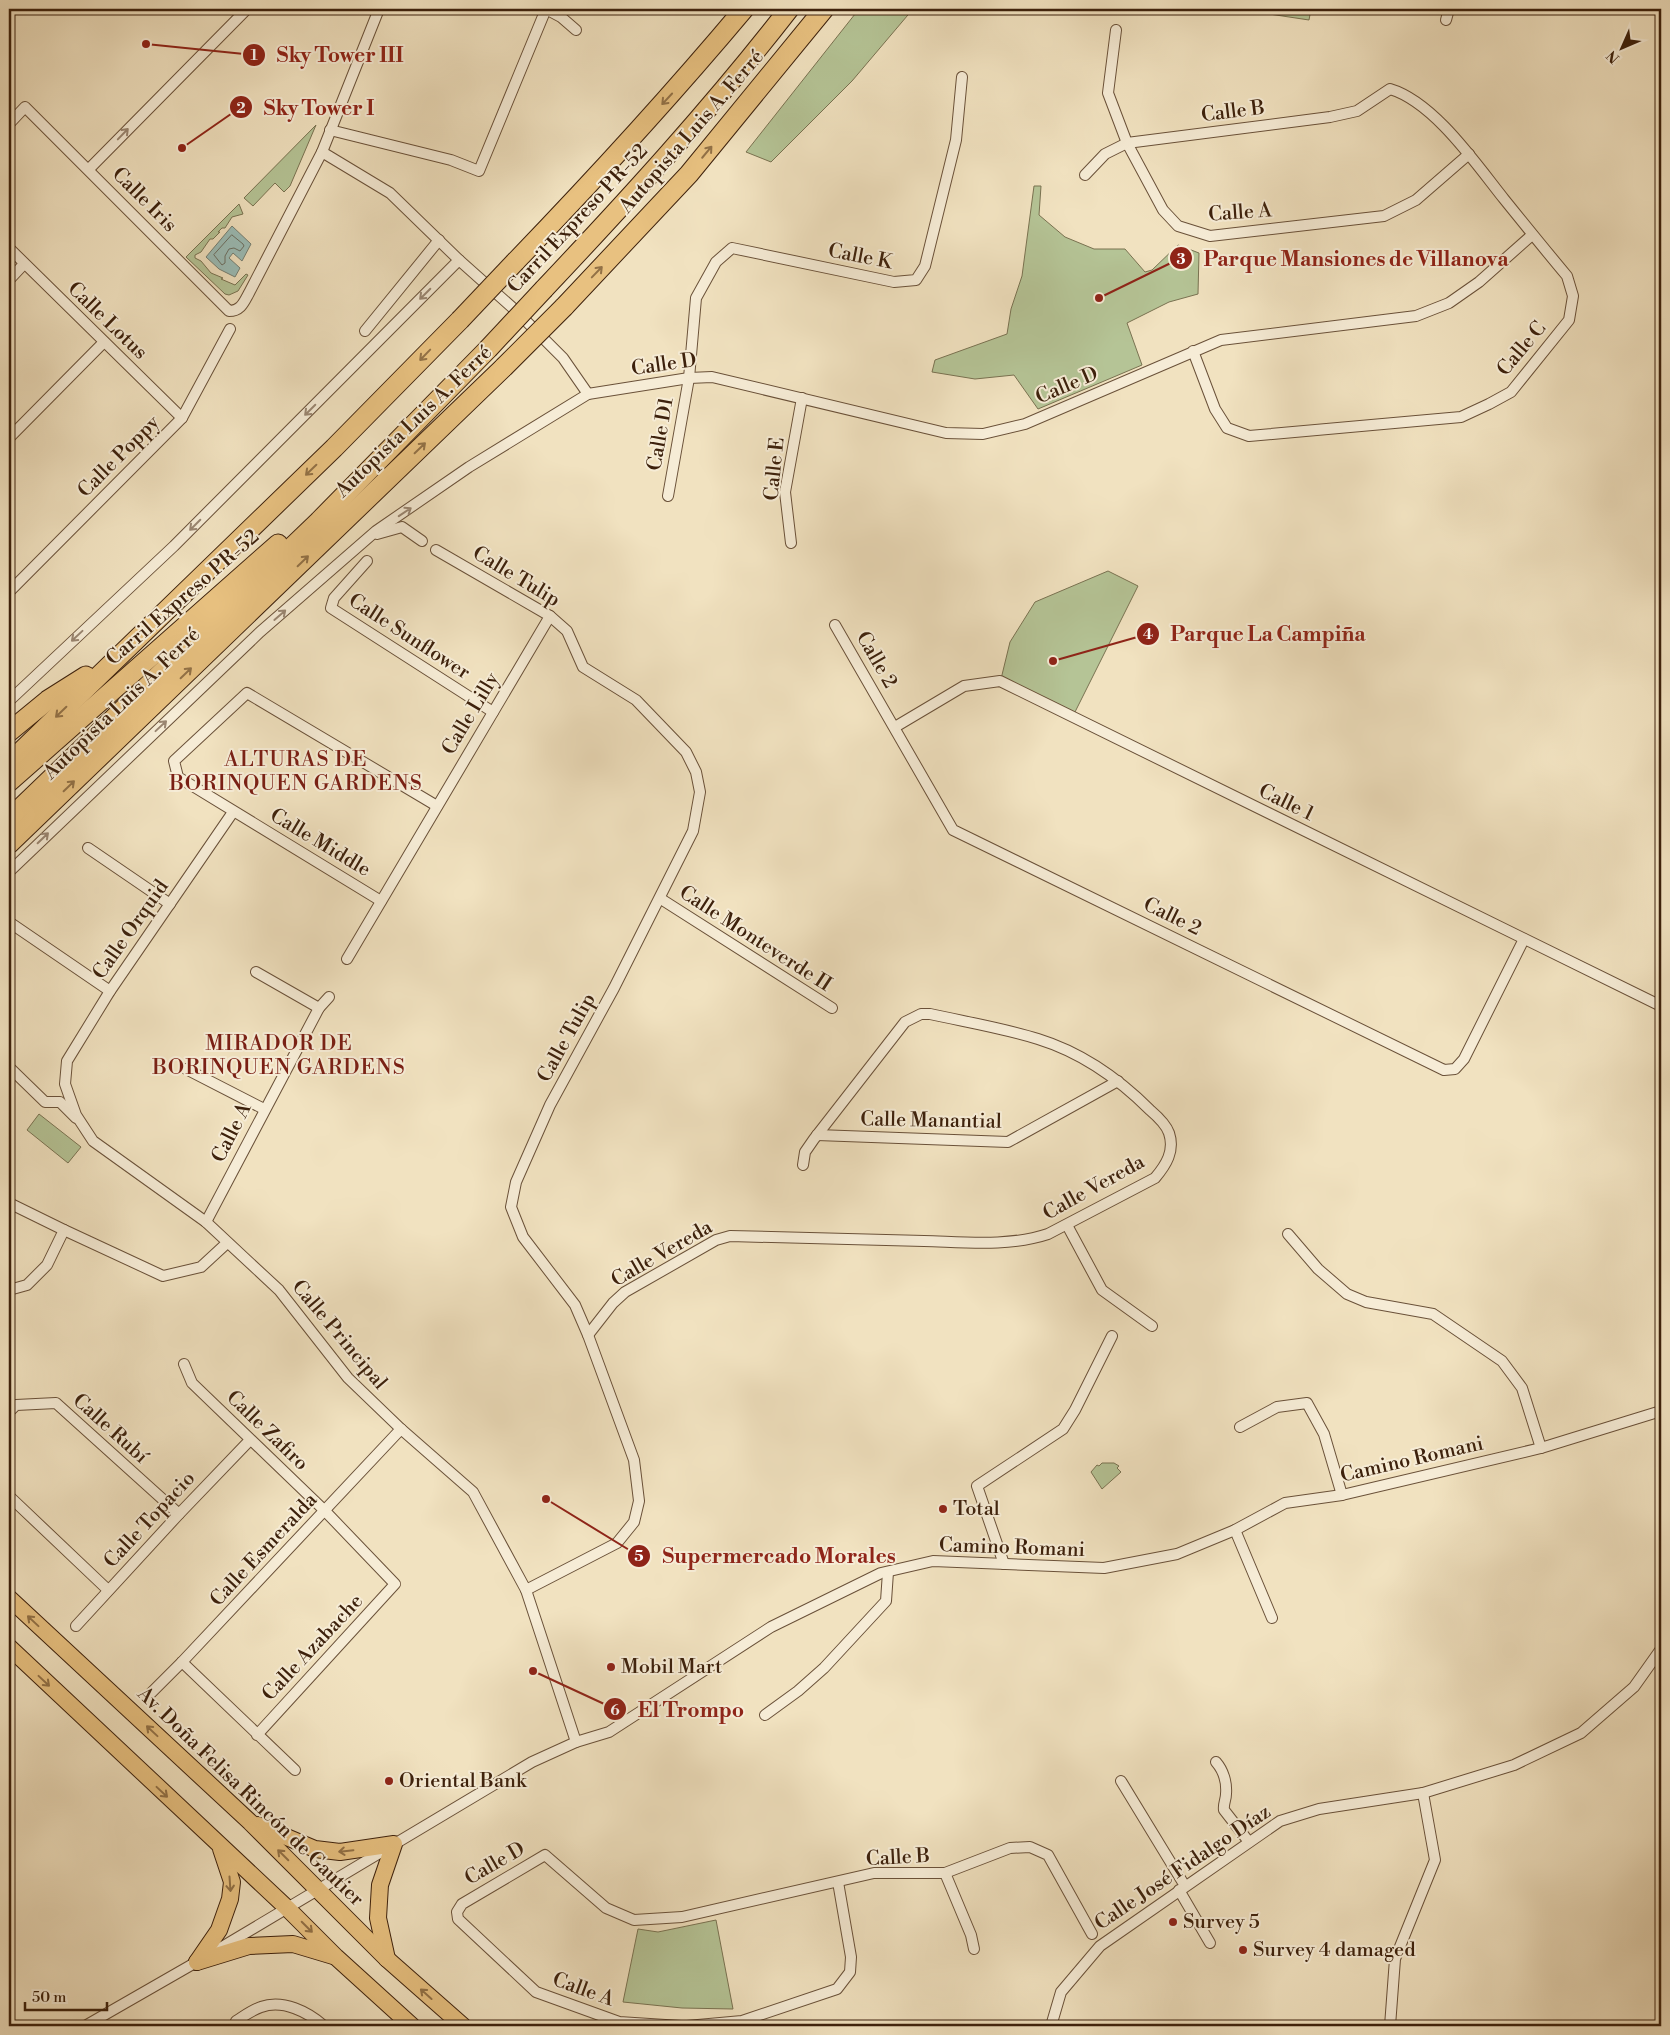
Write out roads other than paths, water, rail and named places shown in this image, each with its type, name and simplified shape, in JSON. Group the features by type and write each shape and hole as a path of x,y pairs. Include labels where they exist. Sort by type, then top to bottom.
{"highway":[{"path":"693,70 728,9"},
{"name":"Autopista Luis A. Ferré","path":"9,762 334,448 460,320 600,174 693,70 744,9"},
{"name":"Carril Expreso PR-52","path":"9,818 319,521 488,349 667,157 790,9"},
{"name":"Autopista Luis A. Ferré","path":"9,844 564,307 689,174 824,9"},
{"name":"Carril Expreso PR-52","path":"9,782 389,449"},
{"path":"9,732 48,700 121,653"}],"main road":[{"name":"Av. Doña Felisa Rincón de Gautier","path":"9,1598 250,1822 311,1894 463,2026"},
{"path":"9,1647 412,2026"},
{"path":"250,1822 315,1849 340,1852 394,1844 380,1885 378,1918 387,1959"},
{"path":"197,1962 218,1930 230,1898 232,1882 222,1851 213,1840"},
{"path":"197,1962 249,1946 267,1945 293,1944 336,1956"}],"street":[{"path":"89,169 247,9"},
{"path":"9,872 260,632 369,537 469,468 588,394 563,358 390,193 322,152 379,9"},
{"path":"330,130 451,160 479,171 546,9 563,13 576,30"},
{"path":"1446,20 1449,9"},
{"name":"Calle A","path":"1116,30 1108,93 1127,143 1163,210 1178,226 1210,236 1384,216 1416,200 1469,154"},
{"name":"Calle K","path":"689,378 696,298 716,262 732,248 894,282 916,280 924,266 956,140 962,77"},
{"name":"Calle B","path":"1085,175 1105,154 1127,143 1330,117 1356,111 1390,89"},
{"name":"Calle C","path":"1193,351 1214,409 1227,428 1249,436 1461,417 1510,392 1569,320 1573,296 1567,276 1532,235 1469,154 1438,120 1404,93 1390,89"},
{"name":"Calle Iris","path":"9,124 25,106 229,311 236,311 240,308 322,152"},
{"name":"Calle D","path":"588,394 689,378 712,377 946,433 983,434 1025,424 1220,340 1416,316 1449,303 1479,282 1532,235"},
{"path":"365,331 439,240"},
{"name":"Calle Lotus","path":"9,248 182,418"},
{"path":"9,701 174,546 459,260"},
{"path":"9,280 24,264"},
{"name":"Calle Poppy","path":"9,592 182,418 230,329"},
{"path":"9,438 104,342"},
{"name":"Calle D1","path":"668,496 689,378"},
{"name":"Calle E","path":"791,543 785,492 802,398"},
{"path":"369,537 402,527 422,541"},
{"name":"Calle Tulip","path":"436,550 550,616 567,631 583,667 636,700 686,752 696,772 700,792 693,831 660,899 550,1105 516,1182 511,1207 523,1236 575,1305 634,1460 639,1501 634,1522 617,1543 526,1590"},
{"name":"Calle Sunflower","path":"367,561 334,598 331,608 493,712"},
{"name":"Calle Lilly","path":"347,958 550,616"},
{"name":"Calle 2","path":"835,625 953,830 1444,1070 1455,1068 1464,1059 1524,939"},
{"name":"Calle 1","path":"895,727 964,686 1000,682 1661,1006"},
{"name":"Calle Middle","path":"381,901 178,778 174,761 247,693 437,806"},
{"name":"Calle Orquid","path":"66,1070 66,1062 110,991 233,812"},
{"path":"88,848 170,904"},
{"name":"Calle Monteverde II","path":"660,899 832,1008"},
{"path":"9,922 110,991"},
{"path":"256,972 319,1008"},
{"name":"Calle A","path":"206,1222 319,1008 329,997"},
{"name":"Calle Vereda","path":"588,1335 613,1303 625,1292 716,1240 730,1236 1021,1242 1048,1234 1155,1178 1165,1167 1170,1157 1169,1133 1161,1120 1118,1081 1088,1061 1039,1039 930,1014 921,1014 905,1022 817,1135 805,1152 803,1165"},
{"path":"9,1067 45,1102 60,1102 83,1126"},
{"path":"186,1069 264,1109"},
{"name":"Calle Principal","path":"66,1070 65,1084 76,1115 93,1141 206,1222 279,1290 348,1378 401,1429 472,1492 526,1590 576,1742"},
{"name":"Calle Manantial","path":"817,1135 1008,1142 1118,1081"},
{"path":"9,1203 163,1276 201,1267 227,1243"},
{"path":"1067,1225 1102,1290 1152,1326"},
{"path":"9,1290 27,1285 47,1265 64,1230"},
{"path":"1288,1234 1318,1269 1347,1294 1366,1302 1433,1314 1502,1361 1522,1388 1541,1448"},
{"path":"1004,1564 977,1486 1063,1429 1075,1410 1112,1336"},
{"name":"Calle Zafiro","path":"184,1364 192,1383 325,1511 395,1584"},
{"name":"Calle Rubí","path":"9,1412 16,1405 56,1403 179,1514"},
{"path":"1240,1427 1277,1406 1307,1403 1324,1434 1342,1495"},
{"name":"Camino Romani","path":"85,2026 197,1962 532,1762 576,1742 609,1732 771,1627 848,1589 888,1572 933,1561 1104,1568 1178,1554 1235,1530 1286,1503 1342,1495 1541,1448 1661,1411"},
{"name":"Calle Esmeralda","path":"151,1693 401,1429"},
{"name":"Calle Topacio","path":"76,1626 250,1440"},
{"path":"9,1496 108,1590"},
{"path":"1235,1530 1272,1618"},
{"path":"766,1715 798,1691 824,1668 886,1601 888,1572"},
{"name":"Calle Azabache","path":"257,1735 395,1584"},
{"name":"Calle José Fidalgo Díaz","path":"1051,2026 1060,1992 1100,1946 1280,1820 1319,1808 1423,1793 1514,1765 1581,1733 1634,1687 1661,1649"},
{"path":"182,1662 295,1770"},
{"path":"1216,1762 1221,1768 1225,1779 1227,1793 1224,1810 1249,1842"},
{"path":"1121,1781 1182,1888 1210,1943"},
{"path":"1390,2026 1395,1959 1435,1860 1423,1793"},
{"name":"Calle B","path":"545,1855 606,1908 634,1920 682,1917 874,1873 945,1873 1010,1848 1030,1847 1048,1855 1092,1934"},
{"name":"Calle D","path":"462,1904 545,1855"},
{"path":"945,1873 971,1936 974,1949"},
{"path":"687,2026 742,2021 837,1989 850,1972 851,1957 838,1882"},
{"name":"Calle A","path":"462,1904 457,1912 458,1918 536,1992 618,2022 681,2026"},
{"path":"235,2026 236,2021 262,2006 287,2006 312,2015 324,2026"}],"water":[{"path":"232,226 251,244 242,261 233,253 229,258 240,268 235,277 219,269 206,257"}],"place":[{"name":"Sky Tower III","path":"146,44"},
{"name":"Sky Tower I","path":"182,148"},
{"name":"Parque Mansiones de Villanova","path":"1099,298"},
{"name":"Parque La Campiña","path":"1053,661"},
{"name":"Supermercado Morales","path":"546,1499"},
{"name":"Total","path":"943,1509"},
{"name":"Mobil Mart","path":"611,1667"},
{"name":"El Trompo","path":"533,1671"},
{"name":"Oriental Bank","path":"389,1781"},
{"name":"Survey 5","path":"1173,1922"},
{"name":"Survey 4 damaged","path":"1243,1950"}],"district":[{"name":"ALTURAS DE BORINQUEN GARDENS","path":"296,772"},
{"name":"MIRADOR DE BORINQUEN GARDENS","path":"279,1056"}]}
